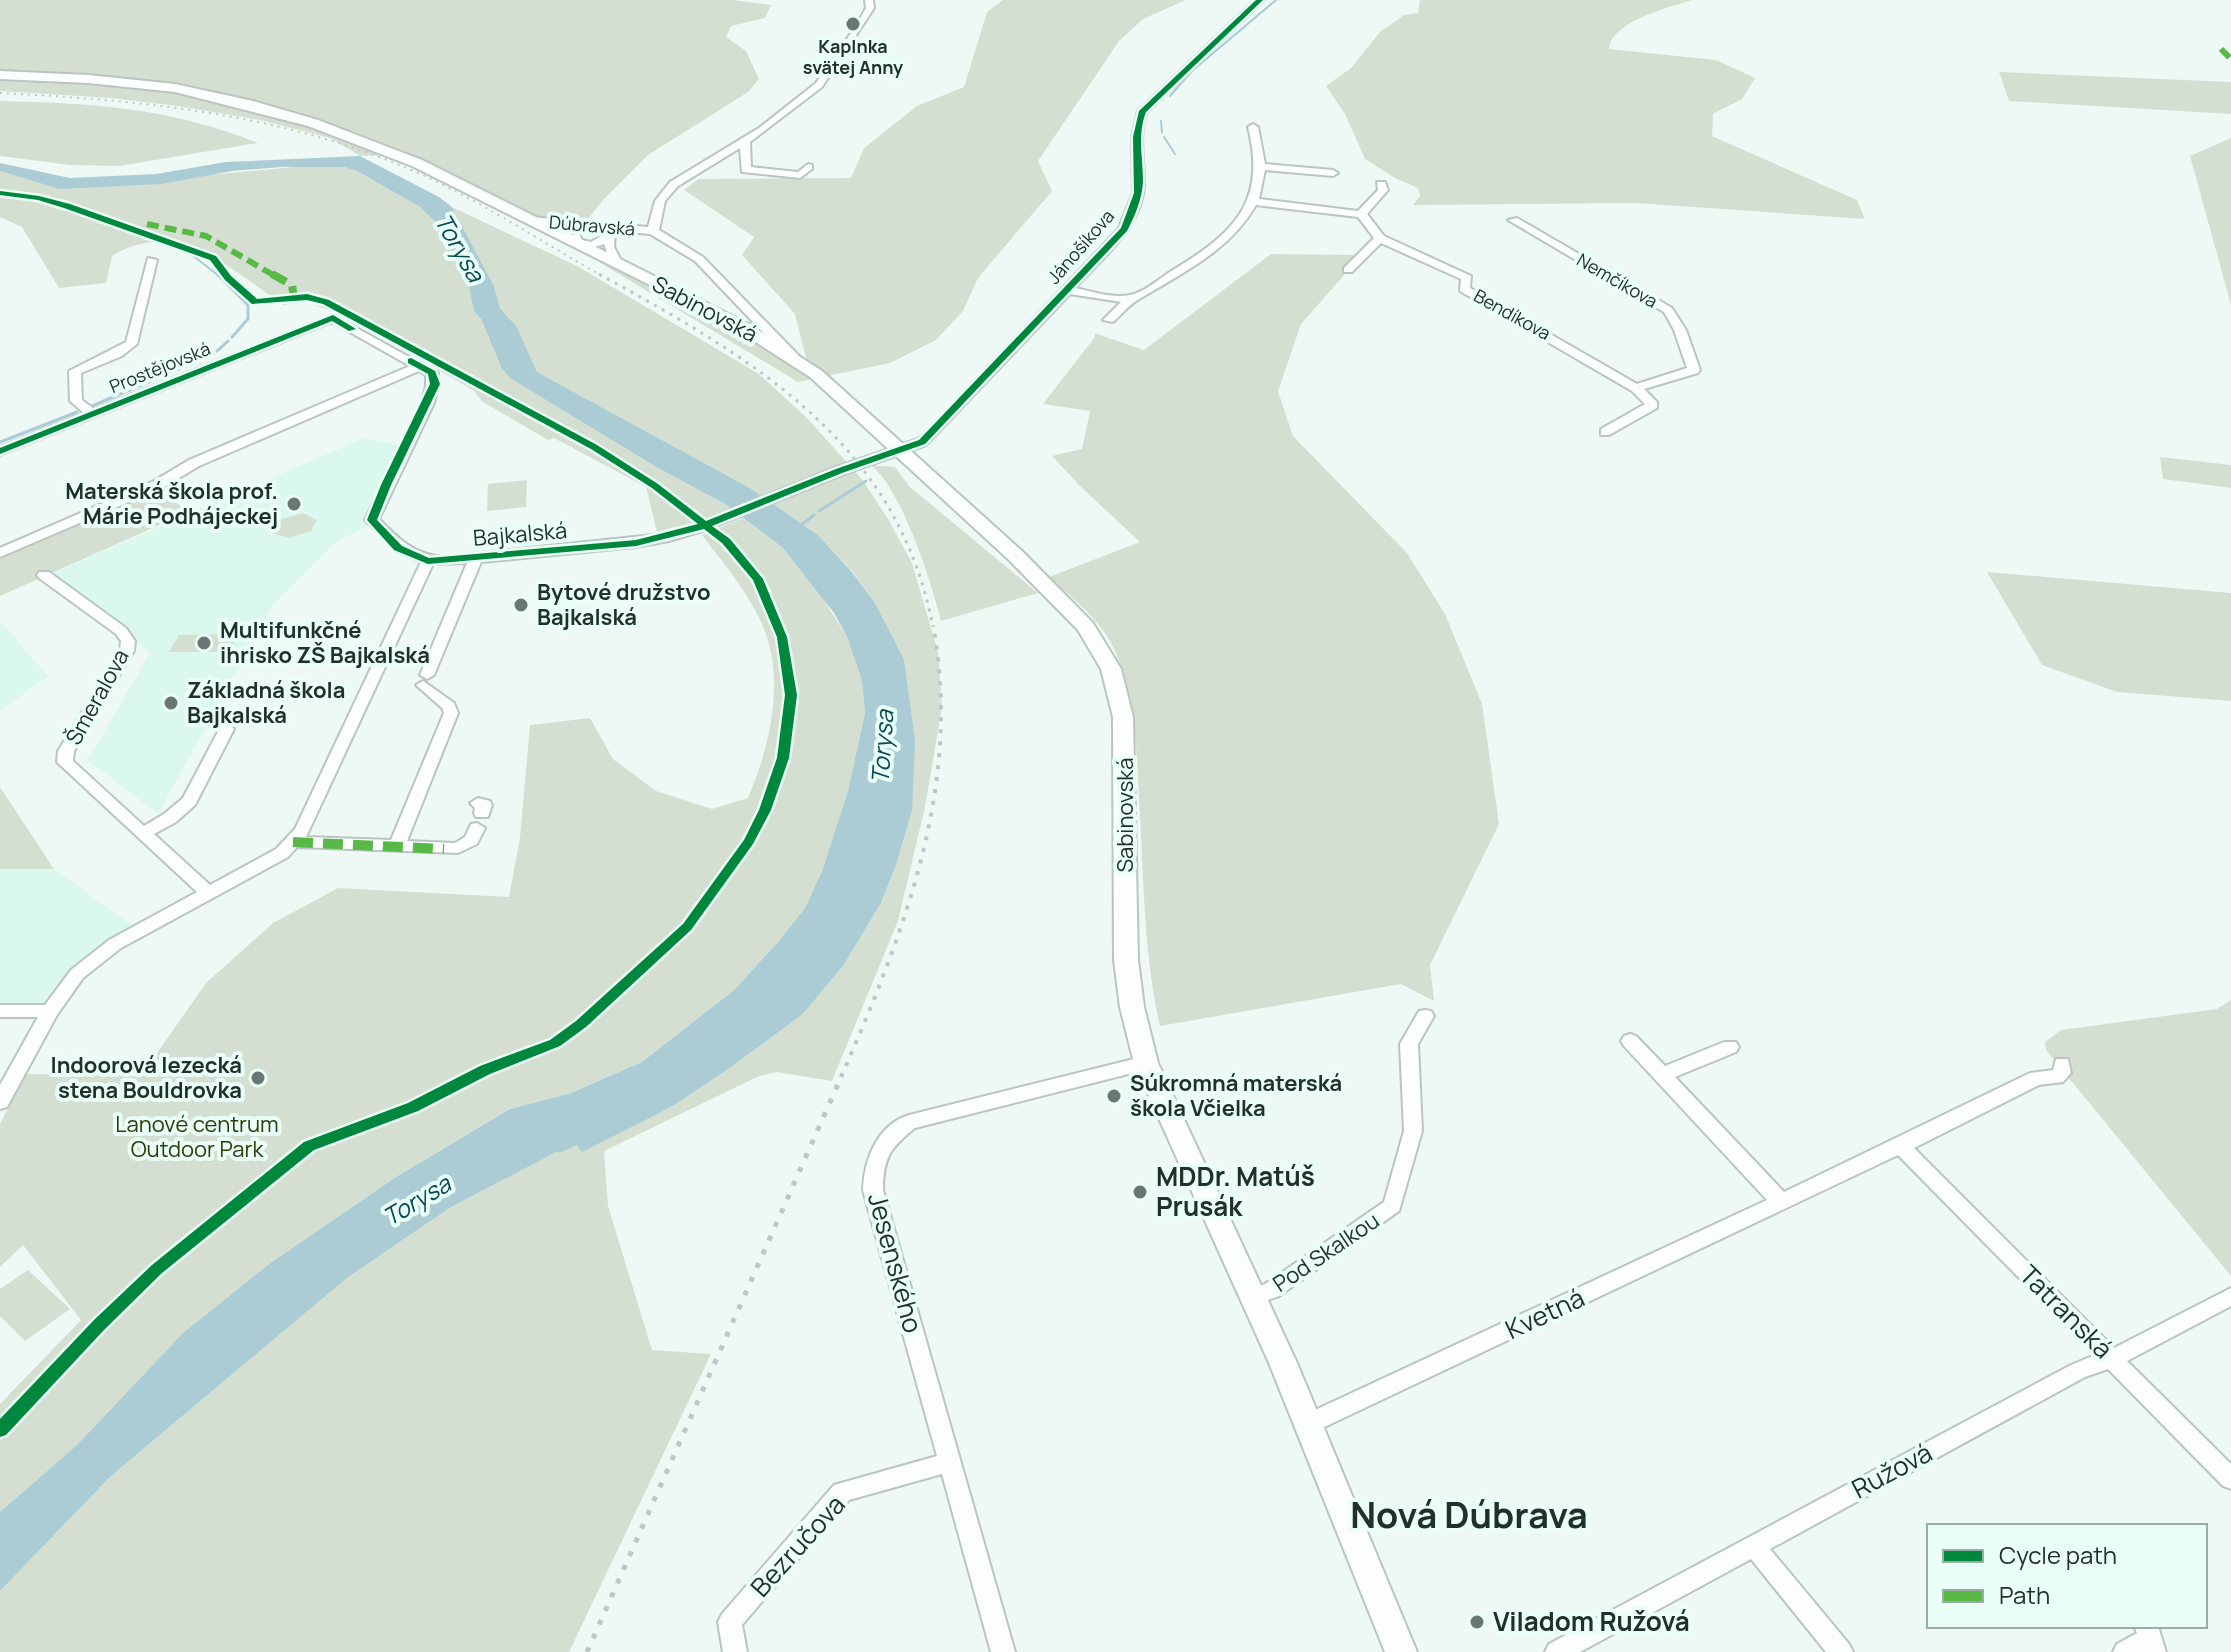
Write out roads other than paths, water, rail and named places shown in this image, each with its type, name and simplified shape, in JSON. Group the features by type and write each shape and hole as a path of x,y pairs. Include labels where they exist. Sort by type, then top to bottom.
{"main road":[{"name":"Sabinovská","path":"0,75 152,85 259,106 379,146 733,322 795,359 878,429 912,452 1091,633 1111,669 1120,698 1124,733 1126,960 1132,1007 1146,1063 1254,1297 1401,1652"}],"street":[{"name":"Dúbravská","path":"653,231 660,201 674,184 745,141 819,85 860,26 870,8 869,0"},
{"name":"Jánošíkova","path":"912,452 1124,229 1133,212 1139,183 1137,124 1143,111 1260,0"},
{"path":"1109,320 1131,299 1195,263 1230,232 1256,202 1262,167 1260,145 1253,127"},
{"path":"745,141 746,170 804,171"},
{"path":"1262,167 1333,173"},
{"path":"1256,202 1361,214 1383,190 1381,184"},
{"name":"Bendíkova","path":"1361,214 1380,238 1467,278 1464,289 1636,388"},
{"name":"Dúbravská","path":"530,220 653,231 699,259 795,359"},
{"name":"Nemčíkova","path":"1513,220 1668,310 1680,330 1694,370 1636,388"},
{"path":"611,236 601,228 575,236 578,243 592,245 624,230"},
{"path":"611,236 610,254 617,264"},
{"path":"1348,270 1380,238"},
{"name":"Prostějovská","path":"92,414 76,401 75,371 118,353 131,344 152,260"},
{"name":"Jánošíkova","path":"1068,290 1131,299"},
{"name":"Prostějovská","path":"0,451 333,318 420,366"},
{"path":"0,553 146,490 194,463 420,366 432,373 435,384 407,447 378,500 372,520 398,548 428,561 310,819 282,853 115,944 77,974 50,1011 0,1102"},
{"path":"1605,432 1653,405 1636,388"},
{"path":"869,461 878,446 878,429"},
{"path":"869,461 912,452"},
{"name":"Bajkalská","path":"428,561 636,543 691,530 869,461 912,452"},
{"name":"Bajkalská","path":"396,847 451,713 449,706 425,680 476,558"},
{"name":"Šmeralova","path":"44,575 121,631 128,641 127,651 66,751 65,762 209,894"},
{"path":"144,833 170,818 189,801 226,729"},
{"path":"293,842 458,848 471,840 479,814"},
{"path":"0,1011 50,1011"},
{"name":"Pod Skalkou","path":"1254,1297 1272,1290 1392,1206 1413,1131 1409,1044 1425,1016"},
{"path":"1630,1041 1781,1202"},
{"path":"1662,1075 1730,1047"},
{"name":"Jesenského","path":"1003,1652 873,1190 873,1163 884,1142 909,1122 1146,1063"},
{"name":"Kvetná","path":"1308,1424 1900,1146 2036,1078 2057,1077 2062,1073 2062,1064"},
{"name":"Tatranská","path":"1900,1146 2231,1479"},
{"name":"Ružová","path":"1557,1652 2078,1371 2112,1359 2231,1296"},
{"name":"Bezručova","path":"735,1652 730,1622 842,1492 949,1462"},
{"path":"1754,1546 1841,1652"},
{"path":"2125,1652 2150,1639"}],"water":[{"name":"Torysa","path":"360,156 439,197 452,207 494,286 500,308 517,327 537,372 750,488 818,535 852,572 875,603 904,659 915,741 912,811 881,903 843,966 803,1014 673,1106 582,1152 577,1145 560,1153 558,1151 451,1207 347,1278 111,1476 0,1591 0,1512 77,1445 183,1333 269,1264 396,1177 510,1109 571,1093 642,1062 734,990 805,908 822,871 848,791 865,713 862,681 847,637 834,613 783,548 725,504 655,466 510,378 502,369 481,319 474,311 467,278 439,226 420,207 357,171 344,167 282,167 232,171 162,184 59,189 0,171 0,163 70,178 156,174 226,162"}],"waterway":[{"path":"1170,96 1192,71 1276,0"},
{"path":"1161,121 1162,133"},
{"path":"1164,137 1175,154"},
{"path":"164,245 192,255 219,276"},
{"path":"219,276 248,305 248,319 232,337"},
{"path":"217,351 228,341"},
{"path":"92,406 193,363"},
{"path":"0,442 77,412"},
{"path":"819,511 866,481"},
{"path":"800,526 814,515"}],"railway":[{"path":"0,93 106,100 212,113 316,136 366,152 440,183 602,276"},
{"path":"599,274 710,338 762,373 810,412 852,455 887,505 915,562 933,627"},
{"path":"841,1077 906,913 934,800 940,742 940,684 933,625"},
{"path":"587,1652 842,1075"}],"place":[{"name":"Kaplnka svätej Anny","path":"853,24"},
{"name":"Materská škola prof. Márie Podhájeckej","path":"294,504"},
{"name":"Bytové družstvo Bajkalská","path":"521,605"},
{"name":"Multifunkčné ihrisko ZŠ Bajkalská","path":"204,643"},
{"name":"Základná škola Bajkalská","path":"171,703"},
{"name":"Indoorová lezecká stena Bouldrovka","path":"258,1078"},
{"name":"Súkromná materská škola Včielka","path":"1114,1096"},
{"name":"MDDr. Matúš Prusák","path":"1140,1192"},
{"name":"Viladom Ružová","path":"1477,1622"}],"district":[{"name":"Nová Dúbrava","path":"1469,1515"}],"park label":[{"name":"Lanové centrum Outdoor Park","path":"197,1136"}]}
